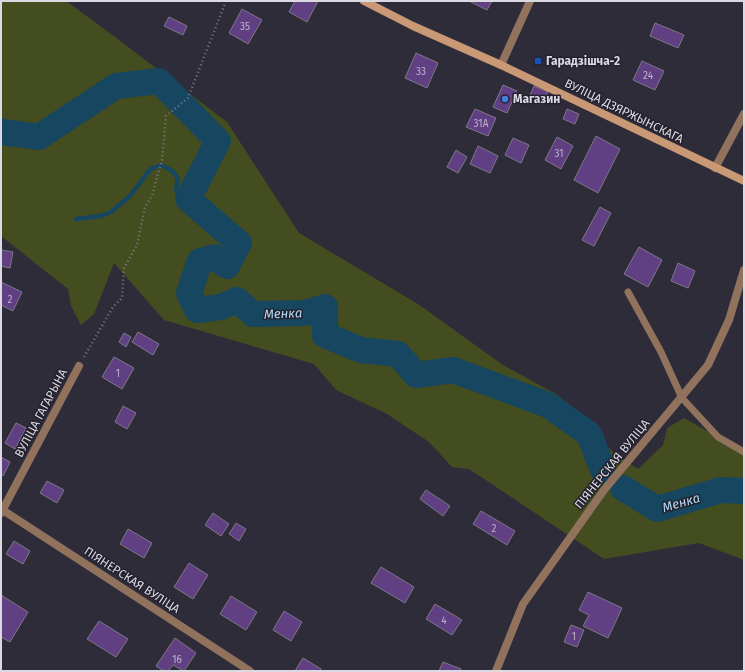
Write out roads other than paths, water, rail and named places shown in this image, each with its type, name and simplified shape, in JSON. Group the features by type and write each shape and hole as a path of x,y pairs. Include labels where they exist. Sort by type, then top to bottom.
{"street":[{"name":"ВУЛІЦА ДЗЯРЖЫНСКАГА","path":"364,1 413,26 501,65 744,181"},
{"path":"501,65 530,1"},
{"path":"715,168 744,114"},
{"name":"ПІЯНЕРСКАЯ ВУЛІЦА","path":"496,671 523,604 604,490 632,455 682,398 708,364 729,320 744,270"},
{"name":"ВУЛІЦА ГАГАРЫНА","path":"2,511 79,366"},
{"name":"ПІЯНЕРСКАЯ ВУЛІЦА","path":"2,511 250,671"}],"lane":[{"path":"628,292 661,352 682,398 718,437 744,452"}],"waterway":[{"name":"Менка","path":"1,131 39,137 116,86 159,81 218,141 188,199 239,243 227,266 215,257 200,261 189,293 197,310 221,307 237,300 253,314 305,313 325,307 325,335 361,350 398,354 416,375 453,370 548,405 589,434 603,470"},
{"path":"76,219 101,216 111,212 130,196 151,169 161,165 171,170 178,178 176,190 181,199 188,199"},
{"name":"Менка","path":"623,488 657,509 721,490 744,491"}],"place":[{"name":"Гарадзішча-2","path":"538,61"},
{"name":"Магазин","path":"505,99"}]}
